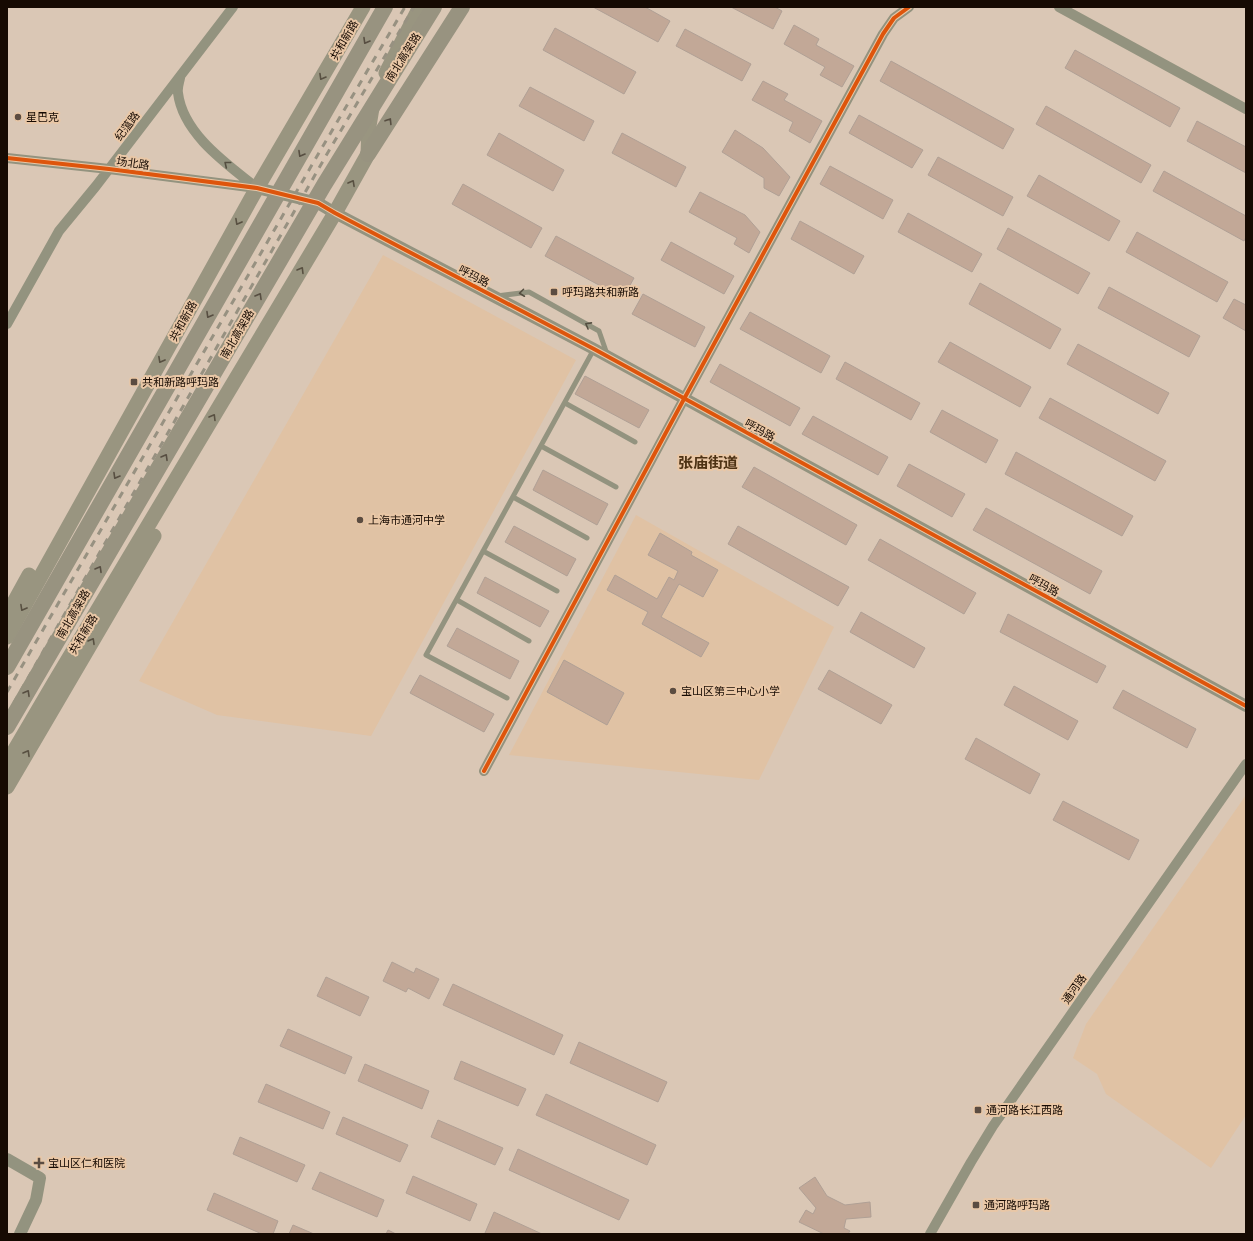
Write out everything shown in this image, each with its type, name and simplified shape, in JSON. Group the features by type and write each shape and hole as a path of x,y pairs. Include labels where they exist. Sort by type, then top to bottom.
{"highway":[{"path":"7,667 385,7"},
{"name":"南北高架路","path":"7,727 324,185 434,7"},
{"path":"368,154 462,7"}],"main road":[{"name":"共和新路","path":"7,637 257,188 363,7"},
{"path":"368,154 369,126 375,94 420,7"},
{"name":"共和新路","path":"7,764 335,213 368,154"},
{"path":"7,615 110,434 141,397"},
{"path":"7,787 194,467 203,434"}],"street":[{"name":"纪蕰路","path":"7,324 59,231 109,169 234,7"},
{"path":"484,771 684,399 883,34 894,18 908,7"},
{"path":"1059,7 1246,109"},
{"path":"180,76 178,91 186,120 218,156 257,188"},
{"name":"场北路","path":"7,158 109,169 257,188"},
{"name":"呼玛路","path":"257,188 318,203 594,349 1246,706"},
{"name":"通河路","path":"930,1234 993,1126 1246,764"},
{"path":"7,1159 40,1178 36,1200 20,1234"}],"lane":[{"path":"494,296 529,292 599,331 608,357"},
{"path":"507,698 426,655 594,349"},
{"path":"565,403 635,442"},
{"path":"541,446 616,487"},
{"path":"513,498 587,538"},
{"path":"483,551 557,591"},
{"path":"456,600 529,641"}],"shaded area":[{"name":"上海市通河中学","path":"383,255 576,360 371,736 217,715 139,681"},
{"name":"宝山区第三中心小学","path":"636,515 834,627 759,780 509,755"},
{"path":"1246,795 1246,1115 1211,1168 1106,1094 1097,1074 1073,1058 1086,1024"}],"building":[{"path":"593,7 645,7 670,21 658,42"},
{"path":"731,7 775,7 782,11 773,29"},
{"path":"794,25 819,39 816,45 854,66 842,87 820,75 825,67 784,44"},
{"path":"555,28 636,72 624,94 543,50"},
{"path":"685,29 751,64 742,81 676,46"},
{"path":"1075,50 1180,108 1170,127 1065,68"},
{"path":"891,61 1014,129 1003,149 880,81"},
{"path":"763,81 788,94 784,100 822,121 810,143 789,131 793,122 752,100"},
{"path":"530,87 594,121 584,141 519,106"},
{"path":"1046,106 1151,165 1141,183 1036,124"},
{"path":"859,115 923,150 912,168 849,133"},
{"path":"1197,121 1246,147 1246,173 1187,141"},
{"path":"735,130 763,148 790,177 779,196 764,188 764,178 722,152"},
{"path":"499,133 564,170 553,191 487,155"},
{"path":"622,133 686,167 676,187 612,153"},
{"path":"938,157 1013,197 1003,216 928,175"},
{"path":"830,166 893,200 883,219 820,184"},
{"path":"1164,171 1246,216 1246,237 1244,241 1153,191"},
{"path":"1039,175 1120,221 1109,241 1027,196"},
{"path":"463,184 542,228 531,248 452,204"},
{"path":"700,192 745,215 760,232 749,253 734,244 737,238 689,212"},
{"path":"908,213 982,254 972,272 898,232"},
{"path":"800,221 864,256 854,274 791,239"},
{"path":"1008,228 1090,273 1078,294 997,249"},
{"path":"1137,232 1228,282 1217,302 1126,252"},
{"path":"556,236 634,278 623,298 545,256"},
{"path":"671,242 734,276 724,294 661,260"},
{"path":"980,283 1061,329 1050,349 969,304"},
{"path":"1109,287 1200,336 1189,357 1098,308"},
{"path":"643,294 705,327 695,347 632,314"},
{"path":"1234,299 1246,305 1246,331 1223,318"},
{"path":"750,312 830,356 821,373 740,329"},
{"path":"950,342 1031,387 1020,407 938,362"},
{"path":"1078,344 1169,393 1158,414 1067,364"},
{"path":"845,362 920,403 911,420 836,379"},
{"path":"720,364 800,408 790,426 710,382"},
{"path":"585,376 649,410 639,428 575,394"},
{"path":"1050,398 1166,461 1155,481 1039,418"},
{"path":"942,410 998,440 986,463 930,432"},
{"path":"813,416 888,457 878,475 802,434"},
{"path":"1016,452 1133,516 1122,536 1005,474"},
{"path":"909,464 965,494 952,517 897,486"},
{"path":"754,467 857,525 846,545 742,487"},
{"path":"543,470 608,504 597,525 533,490"},
{"path":"986,508 1102,571 1090,594 973,530"},
{"path":"514,526 576,559 567,576 505,542"},
{"path":"738,526 849,587 838,606 728,544"},
{"path":"660,533 692,552 691,555 718,570 703,597 679,584 661,617 709,643 701,657 642,624 648,612 607,590 615,575 657,599 669,577 674,580 678,571 648,555"},
{"path":"880,539 976,593 964,614 868,560"},
{"path":"485,577 549,611 540,627 477,593"},
{"path":"861,612 925,648 914,668 850,632"},
{"path":"1008,614 1106,666 1097,683 1000,632"},
{"path":"457,628 519,661 510,679 447,646"},
{"path":"564,660 624,693 607,725 547,692"},
{"path":"829,670 892,705 881,724 818,689"},
{"path":"420,675 494,714 484,732 410,693"},
{"path":"1014,686 1078,721 1068,740 1004,705"},
{"path":"1123,690 1196,729 1187,748 1113,708"},
{"path":"976,738 1040,774 1030,794 965,759"},
{"path":"1063,801 1139,840 1129,860 1053,820"},
{"path":"392,962 414,973 416,968 439,979 429,999 408,988 406,992 383,981"},
{"path":"326,977 369,997 360,1016 317,996"},
{"path":"453,984 563,1035 554,1055 443,1005"},
{"path":"288,1029 352,1057 345,1074 280,1046"},
{"path":"579,1042 667,1082 658,1102 570,1063"},
{"path":"461,1061 526,1089 518,1106 454,1079"},
{"path":"365,1064 429,1091 422,1109 358,1081"},
{"path":"266,1084 330,1112 323,1129 258,1102"},
{"path":"546,1094 656,1145 647,1165 536,1115"},
{"path":"343,1117 408,1145 400,1162 336,1134"},
{"path":"438,1120 503,1148 495,1165 431,1137"},
{"path":"240,1137 305,1165 297,1182 233,1154"},
{"path":"518,1149 629,1200 619,1220 509,1170"},
{"path":"320,1172 384,1200 377,1217 312,1189"},
{"path":"413,1176 477,1204 470,1221 406,1193"},
{"path":"815,1177 827,1196 845,1205 870,1202 871,1217 846,1219 844,1228 850,1231 848,1234 824,1234 799,1222 806,1210 813,1214 816,1208 799,1188"},
{"path":"214,1193 278,1221 273,1234 262,1234 207,1210"},
{"path":"494,1212 542,1234 485,1233"},
{"path":"293,1225 314,1234 289,1234"},
{"path":"388,1230 396,1234 386,1234"}],"railway":[{"path":"7,692 405,7"},
{"path":"7,715 327,154 414,7"}],"cycle path":[{"path":"484,771 684,399 883,34 894,18 909,7"},
{"path":"7,158 109,169 257,188 318,203 594,349 1246,706"}],"place":[{"name":"星巴克","path":"18,117"},
{"name":"呼玛路共和新路","path":"554,292"},
{"name":"共和新路呼玛路","path":"134,382"},
{"name":"上海市通河中学","path":"360,520"},
{"name":"宝山区第三中心小学","path":"673,691"},
{"name":"通河路长江西路","path":"978,1110"},
{"name":"宝山区仁和医院","path":"39,1163"},
{"name":"通河路呼玛路","path":"976,1205"}],"district":[{"name":"张庙街道","path":"708,462"}]}
